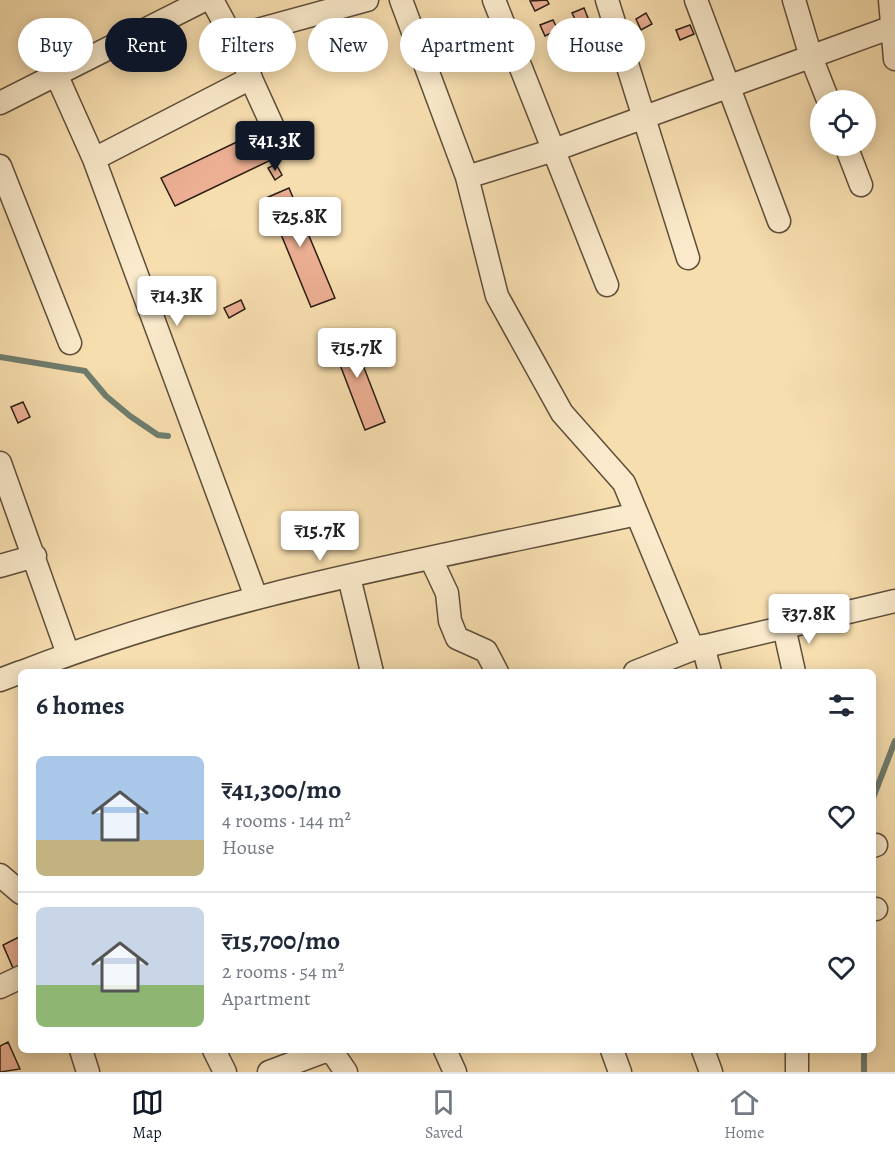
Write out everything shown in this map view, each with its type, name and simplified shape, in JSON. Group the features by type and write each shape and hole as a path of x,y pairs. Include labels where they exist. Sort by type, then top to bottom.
{"street":[{"path":"0,103 204,0"},
{"path":"212,0 222,18"},
{"path":"296,19 367,0"},
{"path":"401,0 467,177 497,296 562,413 624,483 708,669"},
{"path":"494,0 608,285"},
{"path":"607,0 688,258"},
{"path":"696,0 779,221"},
{"path":"794,0 811,57 824,90"},
{"path":"890,0 895,59"},
{"path":"467,177 554,150 893,27"},
{"path":"247,72 272,125"},
{"path":"56,74 94,159 256,597"},
{"path":"94,159 250,78"},
{"path":"850,156 861,185"},
{"path":"0,166 70,343"},
{"path":"0,463 68,654"},
{"path":"29,669 68,654 256,597 637,514"},
{"path":"0,566 35,556"},
{"path":"431,559 447,593 450,621 457,638 486,651 495,669"},
{"path":"349,577 371,669"},
{"path":"643,669 698,648 895,601"},
{"path":"784,627 793,669"},
{"path":"0,680 18,673"},
{"path":"0,875 18,890"},
{"path":"0,987 18,978"},
{"path":"82,1053 88,1072"},
{"path":"216,1053 225,1072"},
{"path":"268,1072 321,1053"},
{"path":"331,1053 346,1072"},
{"path":"446,1053 454,1072"},
{"path":"613,1053 620,1072"},
{"path":"704,1053 711,1072"},
{"path":"797,1053 797,1072"}],"building":[{"path":"547,0 549,4 535,11 530,1"},
{"path":"584,8 588,18 574,18 572,13"},
{"path":"646,13 652,24 645,28 645,18 638,18"},
{"path":"547,22 547,35 545,36 540,25"},
{"path":"690,25 694,34 680,40 676,30"},
{"path":"262,130 275,158 175,206 161,178"},
{"path":"276,164 282,175 275,180 268,168"},
{"path":"289,188 335,298 311,307 266,198"},
{"path":"241,300 245,309 229,318 224,308"},
{"path":"349,329 385,422 365,430 329,336"},
{"path":"23,402 30,417 18,423 11,407"},
{"path":"18,938 18,974 16,975 3,945"},
{"path":"8,1042 20,1069 0,1072 0,1046"}],"waterway":[{"path":"0,357 85,371 106,396 130,416 158,435 168,436"},
{"path":"876,790 895,741"},
{"path":"864,1053 864,1072"}]}
